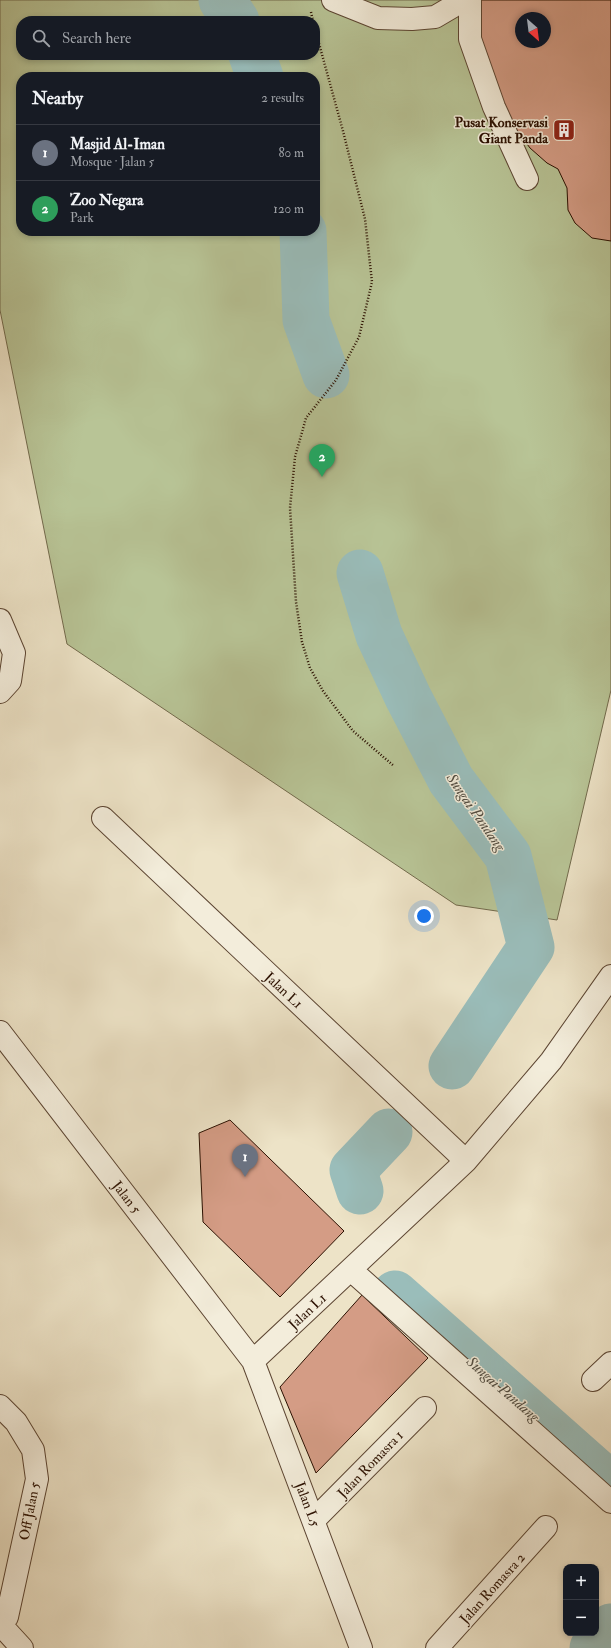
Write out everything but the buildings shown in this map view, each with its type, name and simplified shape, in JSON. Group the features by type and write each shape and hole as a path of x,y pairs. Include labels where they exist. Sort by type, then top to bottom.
{"street":[{"path":"333,0 378,18 412,19 435,17 452,7 456,0"},
{"path":"470,0 470,39 494,107 527,179"},
{"path":"0,620 14,653 10,681 0,692"},
{"name":"Jalan L1","path":"103,818 466,1161"},
{"name":"Jalan L1","path":"254,1362 466,1161 551,1061 611,976"},
{"name":"Jalan 5","path":"0,1032 254,1362"},
{"path":"350,1270 611,1502"},
{"name":"Jalan L5","path":"254,1362 361,1648"},
{"path":"593,1380 611,1363"},
{"name":"Off Jalan 5","path":"0,1406 16,1422 33,1450 37,1480 7,1617 0,1624"},
{"name":"Jalan Romasra 1","path":"314,1520 425,1408"},
{"name":"Jalan Romasra 2","path":"437,1648 546,1527"},
{"path":"0,1624 22,1648"}],"path":[{"path":"320,47 365,219 372,282 359,337 336,380 306,418 295,457 290,508 296,602 302,642 310,668 323,691 353,731 394,766"}],"green space":[{"path":"0,0 611,0 611,690 557,920 456,905 67,644 0,310"}],"waterway":[{"name":"Sungai Pandang","path":"222,0 233,16"},
{"name":"Sungai Pandang","path":"254,60 258,72"},
{"name":"Sungai Pandang","path":"303,236 306,320 326,375"},
{"name":"Sungai Pandang","path":"360,573 379,635 408,697 451,780 508,856 531,947 452,1066"},
{"name":"Sungai Pandang","path":"360,1191 353,1170 389,1132"},
{"name":"Sungai Pandang","path":"395,1294 611,1485"},
{"name":"Sungai Pandang","path":"593,1648 611,1627"}],"place":[{"name":"Pusat Konservasi Giant Panda","path":"564,130"},
{"name":"Zoo Negara","path":"322,477"},
{"name":"Masjid Al-Iman","path":"245,1177"}]}
